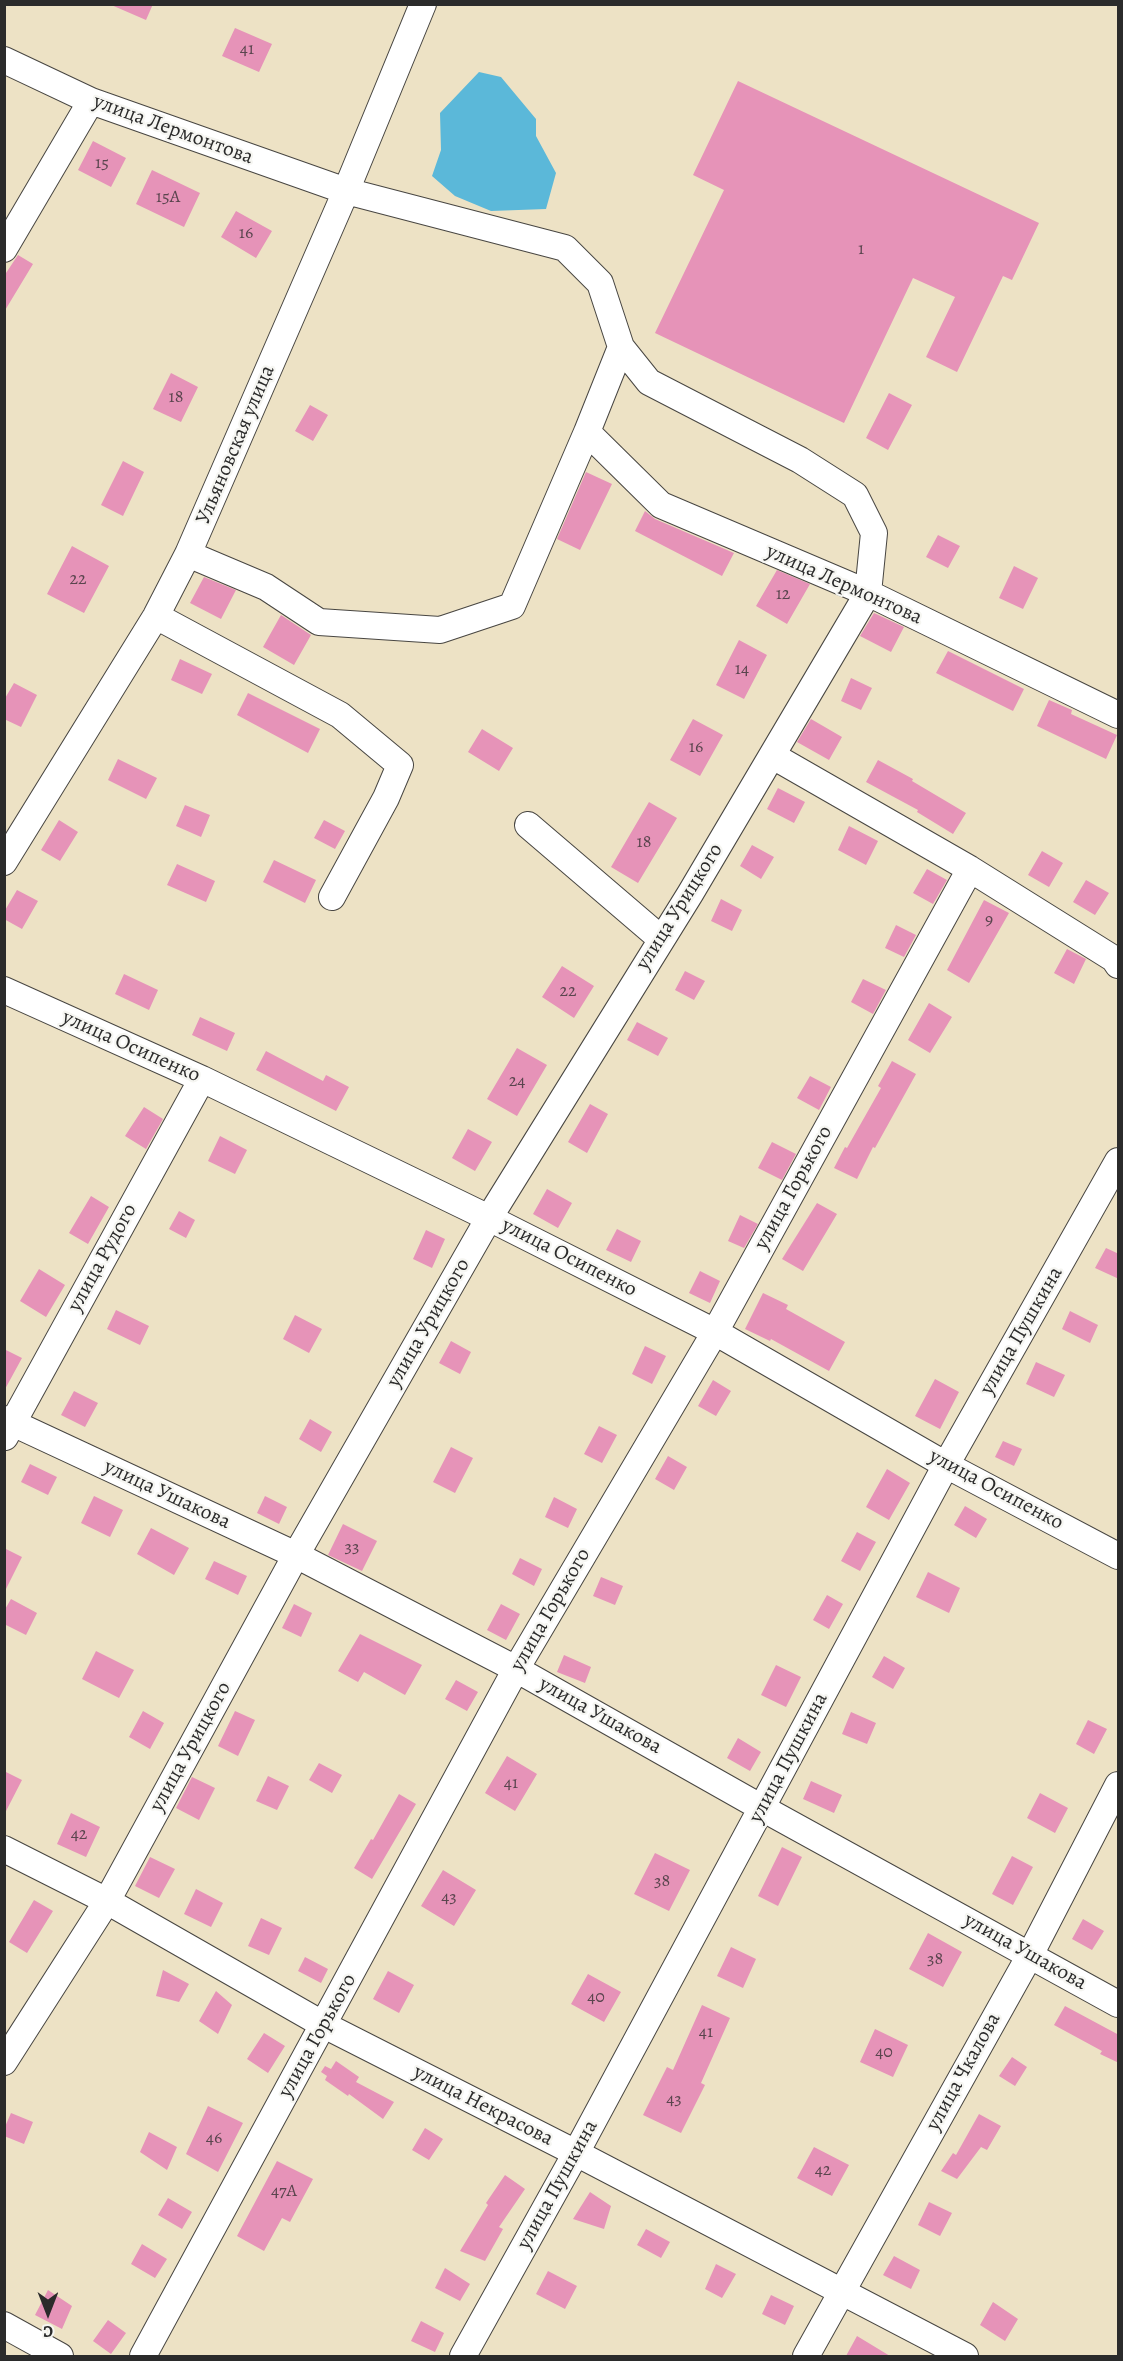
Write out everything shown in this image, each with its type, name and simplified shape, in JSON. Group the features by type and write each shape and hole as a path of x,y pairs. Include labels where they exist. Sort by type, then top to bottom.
{"street":[{"name":"Ульяновская улица","path":"4,862 156,616 188,554 423,4"},
{"name":"улица Лермонтова","path":"4,60 91,101 345,191 566,248 600,283 621,347"},
{"path":"4,249 91,101"},
{"path":"188,554 266,587 319,622 440,630 512,606 621,347 649,382 800,460 855,495 874,533 868,593"},
{"name":"улица Лермонтова","path":"587,432 661,506 868,593 1119,715"},
{"name":"улица Урицкого","path":"4,2062 107,1901 296,1555 489,1218 660,938 690,894 868,593"},
{"path":"156,616 340,715 400,765 386,798 332,897"},
{"path":"772,756 970,868 1114,959 1119,965"},
{"path":"528,825 660,938"},
{"name":"улица Горького","path":"143,2356 516,1669 715,1332 970,868"},
{"name":"улица Осипенко","path":"4,990 202,1079 489,1218 715,1332 946,1465 1119,1556"},
{"name":"улица Рудого","path":"7,1427 202,1079"},
{"name":"улица Пушкина","path":"463,2356 576,2153 946,1465 1119,1161"},
{"name":"улица Ушакова","path":"7,1427 296,1555 516,1669 762,1808 1119,2004"},
{"name":"улица Чкалова","path":"806,2356 1030,1955 1119,1785"},
{"name":"улица Некрасова","path":"4,1849 107,1901 324,2025 576,2153 840,2293 965,2356"},
{"path":"4,2325 60,2356"}],"water":[{"path":"479,72 501,77 536,119 536,136 556,173 546,209 491,211 455,196 432,176 441,150 440,113"}],"building":[{"path":"109,4 153,4 146,20"},
{"path":"235,28 272,44 259,72 222,56"},
{"path":"738,81 1039,223 1012,280 1003,276 957,372 926,357 955,297 913,278 844,423 655,333 724,190 693,175"},
{"path":"93,141 126,158 111,187 78,170"},
{"path":"152,170 200,193 184,227 136,204"},
{"path":"236,211 272,231 256,258 221,237"},
{"path":"18,255 33,264 4,312 4,276"},
{"path":"171,373 198,387 181,422 153,409"},
{"path":"889,393 912,405 888,450 866,438"},
{"path":"310,405 328,415 313,441 295,431"},
{"path":"123,461 144,472 123,516 101,505"},
{"path":"586,472 612,484 580,550 557,539"},
{"path":"645,511 655,519 734,553 722,576 635,531"},
{"path":"938,535 960,546 948,568 926,557"},
{"path":"72,546 109,566 84,613 47,594"},
{"path":"1014,566 1038,578 1023,609 999,598"},
{"path":"777,570 810,584 787,624 756,606"},
{"path":"204,577 236,590 221,619 190,603"},
{"path":"874,613 904,627 891,652 860,636"},
{"path":"281,615 311,635 294,665 263,647"},
{"path":"739,640 767,655 744,699 716,685"},
{"path":"948,651 1024,689 1013,711 936,673"},
{"path":"180,659 212,674 202,694 171,680"},
{"path":"851,678 872,688 861,710 841,701"},
{"path":"14,683 37,695 21,727 4,719 4,700"},
{"path":"248,693 320,729 308,753 237,715"},
{"path":"1049,700 1072,710 1071,714 1117,735 1106,759 1037,726"},
{"path":"693,719 723,735 700,776 670,760"},
{"path":"811,719 842,737 829,760 797,742"},
{"path":"482,729 513,748 499,771 468,752"},
{"path":"118,759 157,778 146,799 108,780"},
{"path":"878,760 966,813 953,834 917,812 918,810 866,782"},
{"path":"778,788 805,802 794,823 767,809"},
{"path":"649,802 677,818 638,883 611,867"},
{"path":"185,805 210,815 201,837 176,826"},
{"path":"59,820 78,832 60,861 41,850"},
{"path":"324,820 345,831 335,849 314,838"},
{"path":"849,826 878,841 866,865 838,850"},
{"path":"752,845 774,857 761,879 740,866"},
{"path":"1042,851 1063,863 1049,887 1028,875"},
{"path":"274,860 316,880 305,903 263,882"},
{"path":"177,864 215,881 206,902 167,885"},
{"path":"927,869 947,880 933,904 913,893"},
{"path":"1086,880 1109,893 1095,915 1073,902"},
{"path":"17,890 38,901 22,929 4,919 4,912"},
{"path":"721,899 742,910 732,931 711,921"},
{"path":"984,900 1009,913 969,983 947,970"},
{"path":"896,925 916,935 904,957 885,948"},
{"path":"1067,949 1086,959 1074,984 1054,973"},
{"path":"562,966 594,986 574,1018 542,997"},
{"path":"685,971 705,981 694,1000 675,990"},
{"path":"124,974 158,990 149,1010 115,994"},
{"path":"863,979 886,990 873,1014 851,1002"},
{"path":"929,1003 952,1017 930,1053 908,1040"},
{"path":"200,1017 235,1033 227,1051 192,1035"},
{"path":"637,1022 668,1038 658,1056 627,1040"},
{"path":"517,1048 547,1065 517,1116 487,1099"},
{"path":"266,1051 323,1081 326,1075 349,1087 336,1111 256,1070"},
{"path":"892,1061 916,1074 857,1179 834,1168 881,1088 878,1086"},
{"path":"810,1076 831,1087 819,1110 797,1098"},
{"path":"590,1104 608,1114 587,1153 568,1142"},
{"path":"144,1107 163,1119 146,1149 125,1136"},
{"path":"468,1129 492,1142 475,1171 452,1158"},
{"path":"220,1136 247,1150 235,1174 208,1161"},
{"path":"772,1142 796,1154 782,1180 758,1168"},
{"path":"547,1189 572,1203 558,1228 533,1214"},
{"path":"91,1196 109,1207 88,1244 69,1233"},
{"path":"817,1203 837,1214 803,1271 782,1259"},
{"path":"179,1211 195,1220 186,1238 169,1229"},
{"path":"740,1215 758,1224 744,1248 728,1241"},
{"path":"617,1229 641,1241 631,1262 606,1250"},
{"path":"426,1230 445,1239 432,1268 413,1259"},
{"path":"1106,1248 1119,1254 1119,1279 1095,1268"},
{"path":"39,1269 65,1285 46,1317 20,1301"},
{"path":"700,1271 720,1281 710,1303 689,1293"},
{"path":"763,1293 788,1305 786,1309 845,1342 829,1371 771,1339 770,1341 745,1329"},
{"path":"116,1310 149,1326 140,1345 107,1329"},
{"path":"1070,1311 1098,1325 1090,1343 1062,1329"},
{"path":"295,1315 322,1329 309,1353 283,1339"},
{"path":"451,1341 471,1352 460,1374 439,1363"},
{"path":"645,1346 666,1356 652,1384 632,1374"},
{"path":"4,1349 22,1358 4,1391"},
{"path":"1036,1362 1065,1375 1054,1397 1026,1384"},
{"path":"935,1379 959,1392 940,1429 915,1416"},
{"path":"713,1380 731,1391 716,1416 698,1406"},
{"path":"74,1391 98,1403 85,1427 61,1415"},
{"path":"310,1419 332,1432 321,1452 299,1439"},
{"path":"599,1426 617,1435 602,1463 584,1454"},
{"path":"1003,1441 1022,1449 1014,1466 995,1457"},
{"path":"451,1447 473,1458 455,1493 433,1482"},
{"path":"668,1456 687,1467 674,1490 655,1479"},
{"path":"30,1464 57,1477 48,1495 21,1482"},
{"path":"887,1469 910,1483 889,1520 866,1507"},
{"path":"94,1496 123,1510 110,1537 81,1523"},
{"path":"265,1496 287,1507 279,1524 257,1513"},
{"path":"554,1497 577,1509 568,1528 545,1517"},
{"path":"965,1506 987,1519 976,1538 954,1525"},
{"path":"343,1524 377,1541 362,1571 328,1555"},
{"path":"151,1528 189,1548 174,1575 137,1554"},
{"path":"857,1532 876,1542 860,1571 841,1561"},
{"path":"4,1548 22,1557 4,1593"},
{"path":"520,1558 542,1569 534,1586 512,1574"},
{"path":"214,1561 247,1576 238,1595 205,1579"},
{"path":"928,1572 960,1588 949,1613 916,1597"},
{"path":"601,1577 623,1586 615,1605 593,1596"},
{"path":"827,1595 843,1604 829,1629 813,1620"},
{"path":"11,1599 37,1613 26,1635 4,1624 4,1611"},
{"path":"294,1604 312,1613 301,1637 282,1628"},
{"path":"501,1604 520,1614 506,1640 487,1630"},
{"path":"360,1634 422,1665 405,1695 364,1672 358,1682 338,1671"},
{"path":"96,1651 134,1670 119,1698 82,1679"},
{"path":"564,1655 591,1667 585,1683 557,1672"},
{"path":"884,1656 905,1668 893,1689 872,1677"},
{"path":"776,1665 801,1677 786,1707 761,1695"},
{"path":"456,1680 478,1692 467,1711 445,1699"},
{"path":"143,1711 164,1723 150,1749 129,1737"},
{"path":"235,1711 255,1720 238,1756 218,1746"},
{"path":"851,1712 876,1723 867,1744 842,1734"},
{"path":"1088,1720 1107,1729 1094,1754 1076,1744"},
{"path":"738,1738 761,1752 750,1771 727,1758"},
{"path":"507,1756 537,1774 515,1811 485,1793"},
{"path":"319,1763 342,1775 332,1793 309,1780"},
{"path":"4,1771 22,1780 4,1815"},
{"path":"268,1776 289,1786 277,1810 256,1801"},
{"path":"192,1777 215,1788 199,1820 176,1808"},
{"path":"811,1781 842,1795 834,1813 803,1799"},
{"path":"1040,1793 1068,1808 1055,1833 1027,1818"},
{"path":"399,1794 416,1804 372,1879 354,1868"},
{"path":"71,1813 100,1827 86,1857 57,1844"},
{"path":"782,1847 802,1857 778,1906 758,1896"},
{"path":"655,1853 690,1870 669,1911 634,1894"},
{"path":"1012,1856 1033,1867 1013,1905 992,1894"},
{"path":"150,1857 175,1869 159,1898 135,1886"},
{"path":"443,1870 476,1890 454,1926 421,1906"},
{"path":"196,1889 223,1903 211,1927 184,1914"},
{"path":"34,1900 53,1911 27,1953 9,1942"},
{"path":"261,1918 282,1928 269,1955 248,1946"},
{"path":"1083,1919 1104,1931 1092,1950 1072,1939"},
{"path":"928,1933 962,1952 943,1987 909,1969"},
{"path":"731,1947 756,1959 743,1988 717,1976"},
{"path":"305,1957 328,1969 321,1983 298,1971"},
{"path":"163,1970 189,1984 179,2002 156,1996"},
{"path":"388,1971 414,1985 399,2013 373,1999"},
{"path":"588,1974 621,1992 604,2022 571,2004"},
{"path":"216,1991 232,2005 218,2034 199,2021"},
{"path":"702,2005 730,2018 701,2083 705,2085 681,2133 643,2115 667,2067 673,2070"},
{"path":"1065,2006 1119,2035 1119,2063 1100,2054 1102,2051 1054,2025"},
{"path":"875,2029 908,2045 893,2077 860,2062"},
{"path":"264,2033 285,2046 268,2073 247,2059"},
{"path":"1012,2057 1027,2067 1015,2086 999,2076"},
{"path":"336,2061 359,2077 356,2082 394,2102 383,2119 325,2080 327,2076 321,2072 325,2066 331,2069"},
{"path":"208,2106 243,2123 218,2172 186,2154"},
{"path":"11,2113 33,2122 24,2144 4,2136 4,2129"},
{"path":"979,2114 1001,2126 987,2150 981,2147 957,2179 941,2171 953,2153 956,2155"},
{"path":"425,2128 443,2139 429,2160 412,2150"},
{"path":"149,2132 177,2147 167,2170 140,2152"},
{"path":"814,2147 849,2165 832,2196 797,2178"},
{"path":"277,2161 313,2179 290,2222 282,2218 264,2251 237,2236"},
{"path":"505,2175 525,2189 499,2227 503,2229 485,2261 460,2251 488,2205 486,2203"},
{"path":"590,2192 611,2206 604,2229 573,2219"},
{"path":"168,2198 192,2212 182,2229 158,2215"},
{"path":"929,2202 952,2213 940,2236 918,2225"},
{"path":"646,2229 670,2242 661,2258 637,2245"},
{"path":"142,2244 167,2259 155,2278 131,2264"},
{"path":"894,2256 920,2270 911,2289 883,2275"},
{"path":"716,2264 736,2274 722,2298 705,2289"},
{"path":"445,2268 470,2284 460,2301 435,2288"},
{"path":"548,2271 577,2286 565,2309 536,2294"},
{"path":"48,2290 72,2306 62,2329 35,2315"},
{"path":"771,2295 794,2306 785,2325 762,2314"},
{"path":"993,2302 1018,2319 1005,2341 980,2325"},
{"path":"108,2320 126,2333 111,2354 93,2341"},
{"path":"421,2321 444,2333 435,2352 411,2341"},
{"path":"857,2336 890,2356 846,2356"}]}
